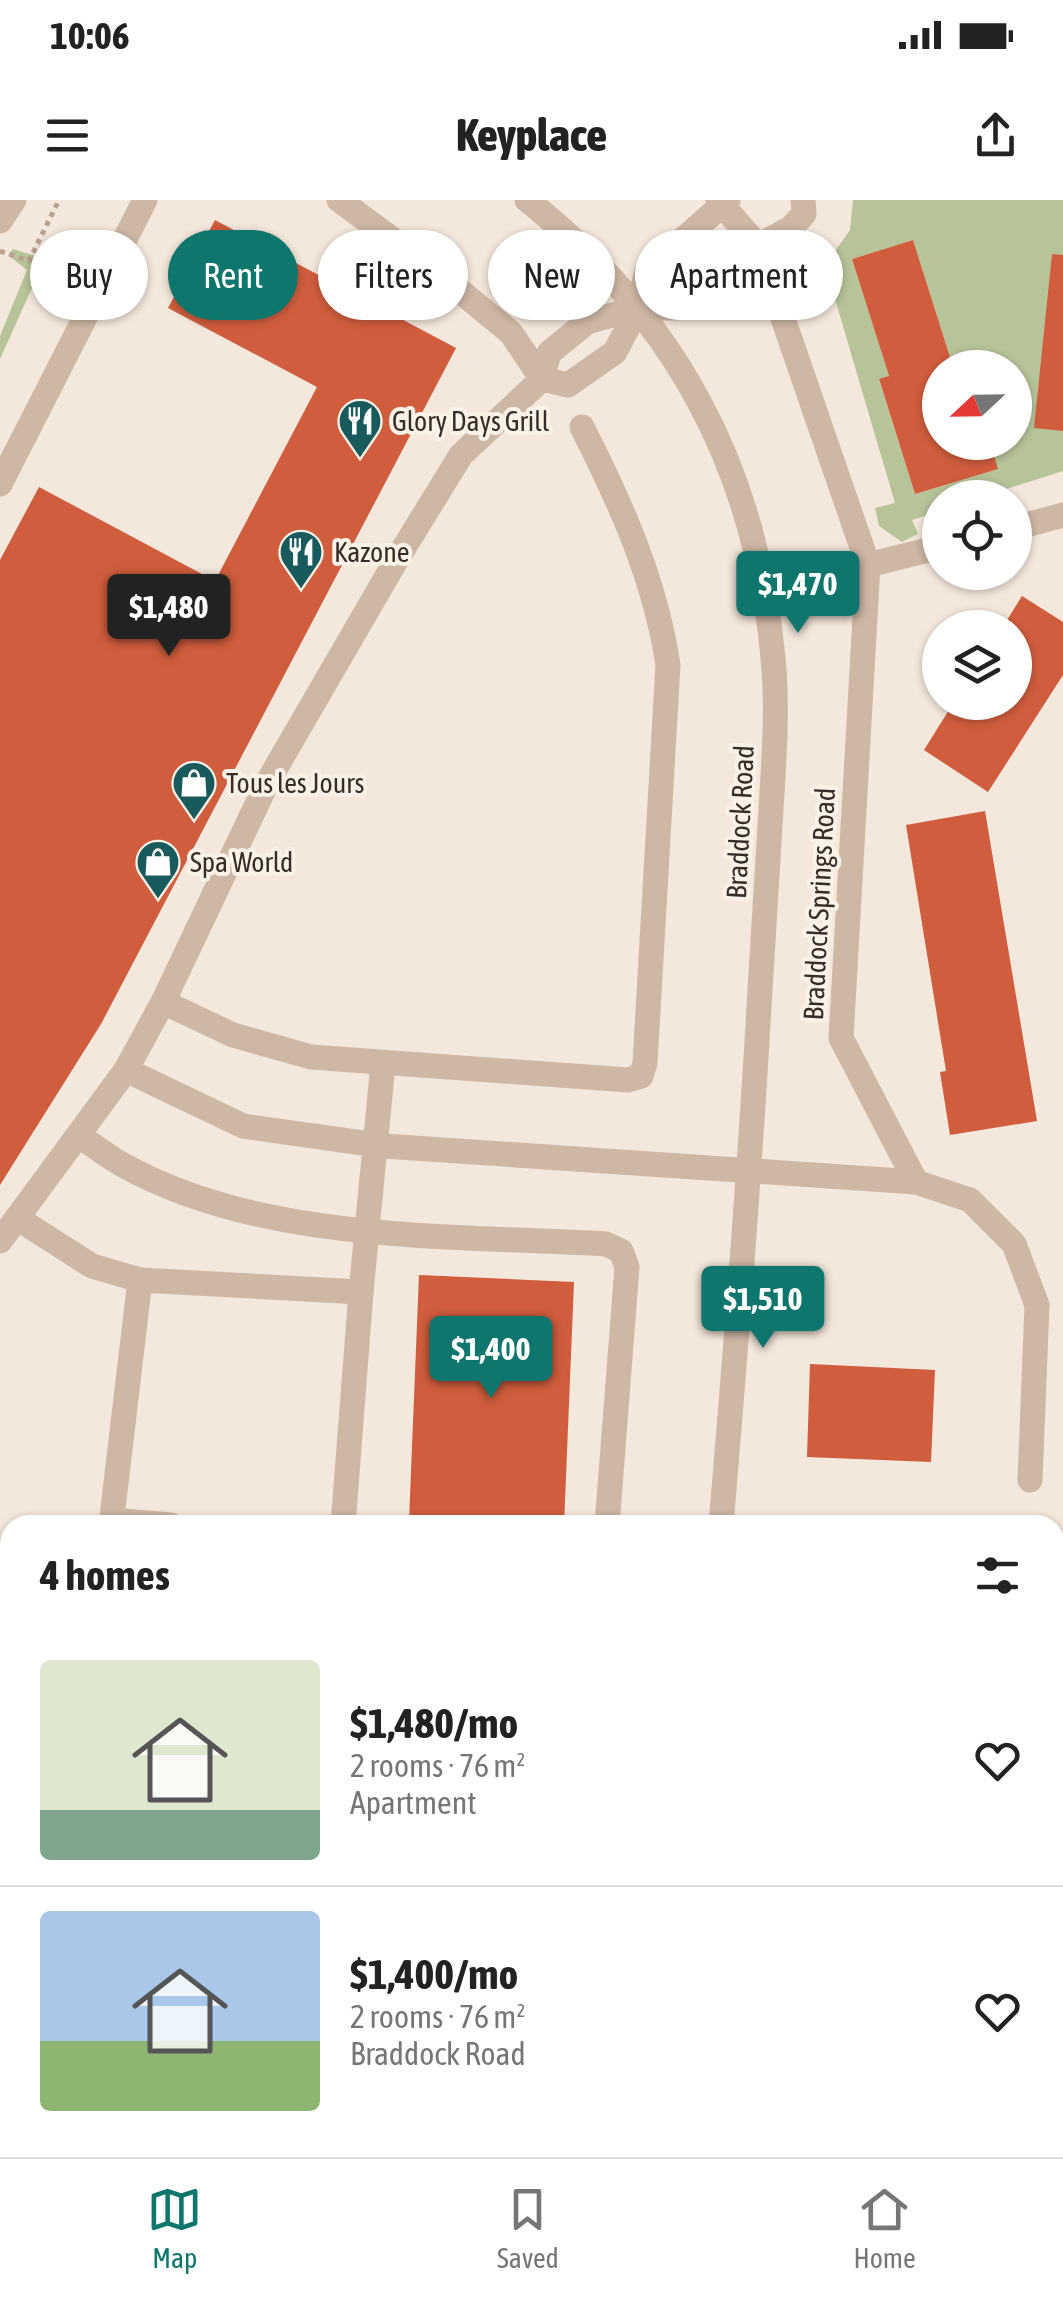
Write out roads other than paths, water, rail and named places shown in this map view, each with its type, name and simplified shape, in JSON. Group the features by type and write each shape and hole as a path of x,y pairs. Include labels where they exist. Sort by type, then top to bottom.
{"street":[{"path":"0,221 14,200"},
{"path":"0,484 144,200"},
{"path":"339,200 511,333 542,378 568,385 615,352 635,314"},
{"name":"Braddock Road","path":"527,200 596,259 635,304"},
{"path":"787,230 804,214 803,200"},
{"path":"691,230 723,201"},
{"name":"Braddock Springs Road","path":"723,201 746,230"},
{"path":"0,1241 126,1070 163,1002 267,783 461,455 542,378 549,353 587,322 635,309"},
{"name":"Braddock Road","path":"648,320 714,429 742,500 763,579 774,660 775,736 750,1172 722,1515"},
{"name":"Braddock Springs Road","path":"783,320 868,566 842,1038 916,1182"},
{"path":"163,1002 233,1035 312,1057 628,1080 641,1076 645,1063 668,665 663,628 638,545 582,428"},
{"path":"1032,523 1063,515"},
{"path":"868,566 922,552"},
{"path":"344,1515 383,1064"},
{"path":"126,1070 244,1126 375,1145 916,1182 970,1200 1014,1244 1037,1306 1030,1480"},
{"path":"78,1135 124,1165 206,1199 277,1218 367,1230 606,1244 621,1251 626,1267 609,1515"},
{"path":"17,1218 92,1266 140,1280 361,1292"},
{"path":"112,1515 140,1280"}],"place":[{"name":"Glory Days Grill","path":"360,459"},
{"name":"Kazone","path":"301,590"},
{"name":"Tous les Jours","path":"194,821"},
{"name":"Spa World","path":"158,900"}]}
